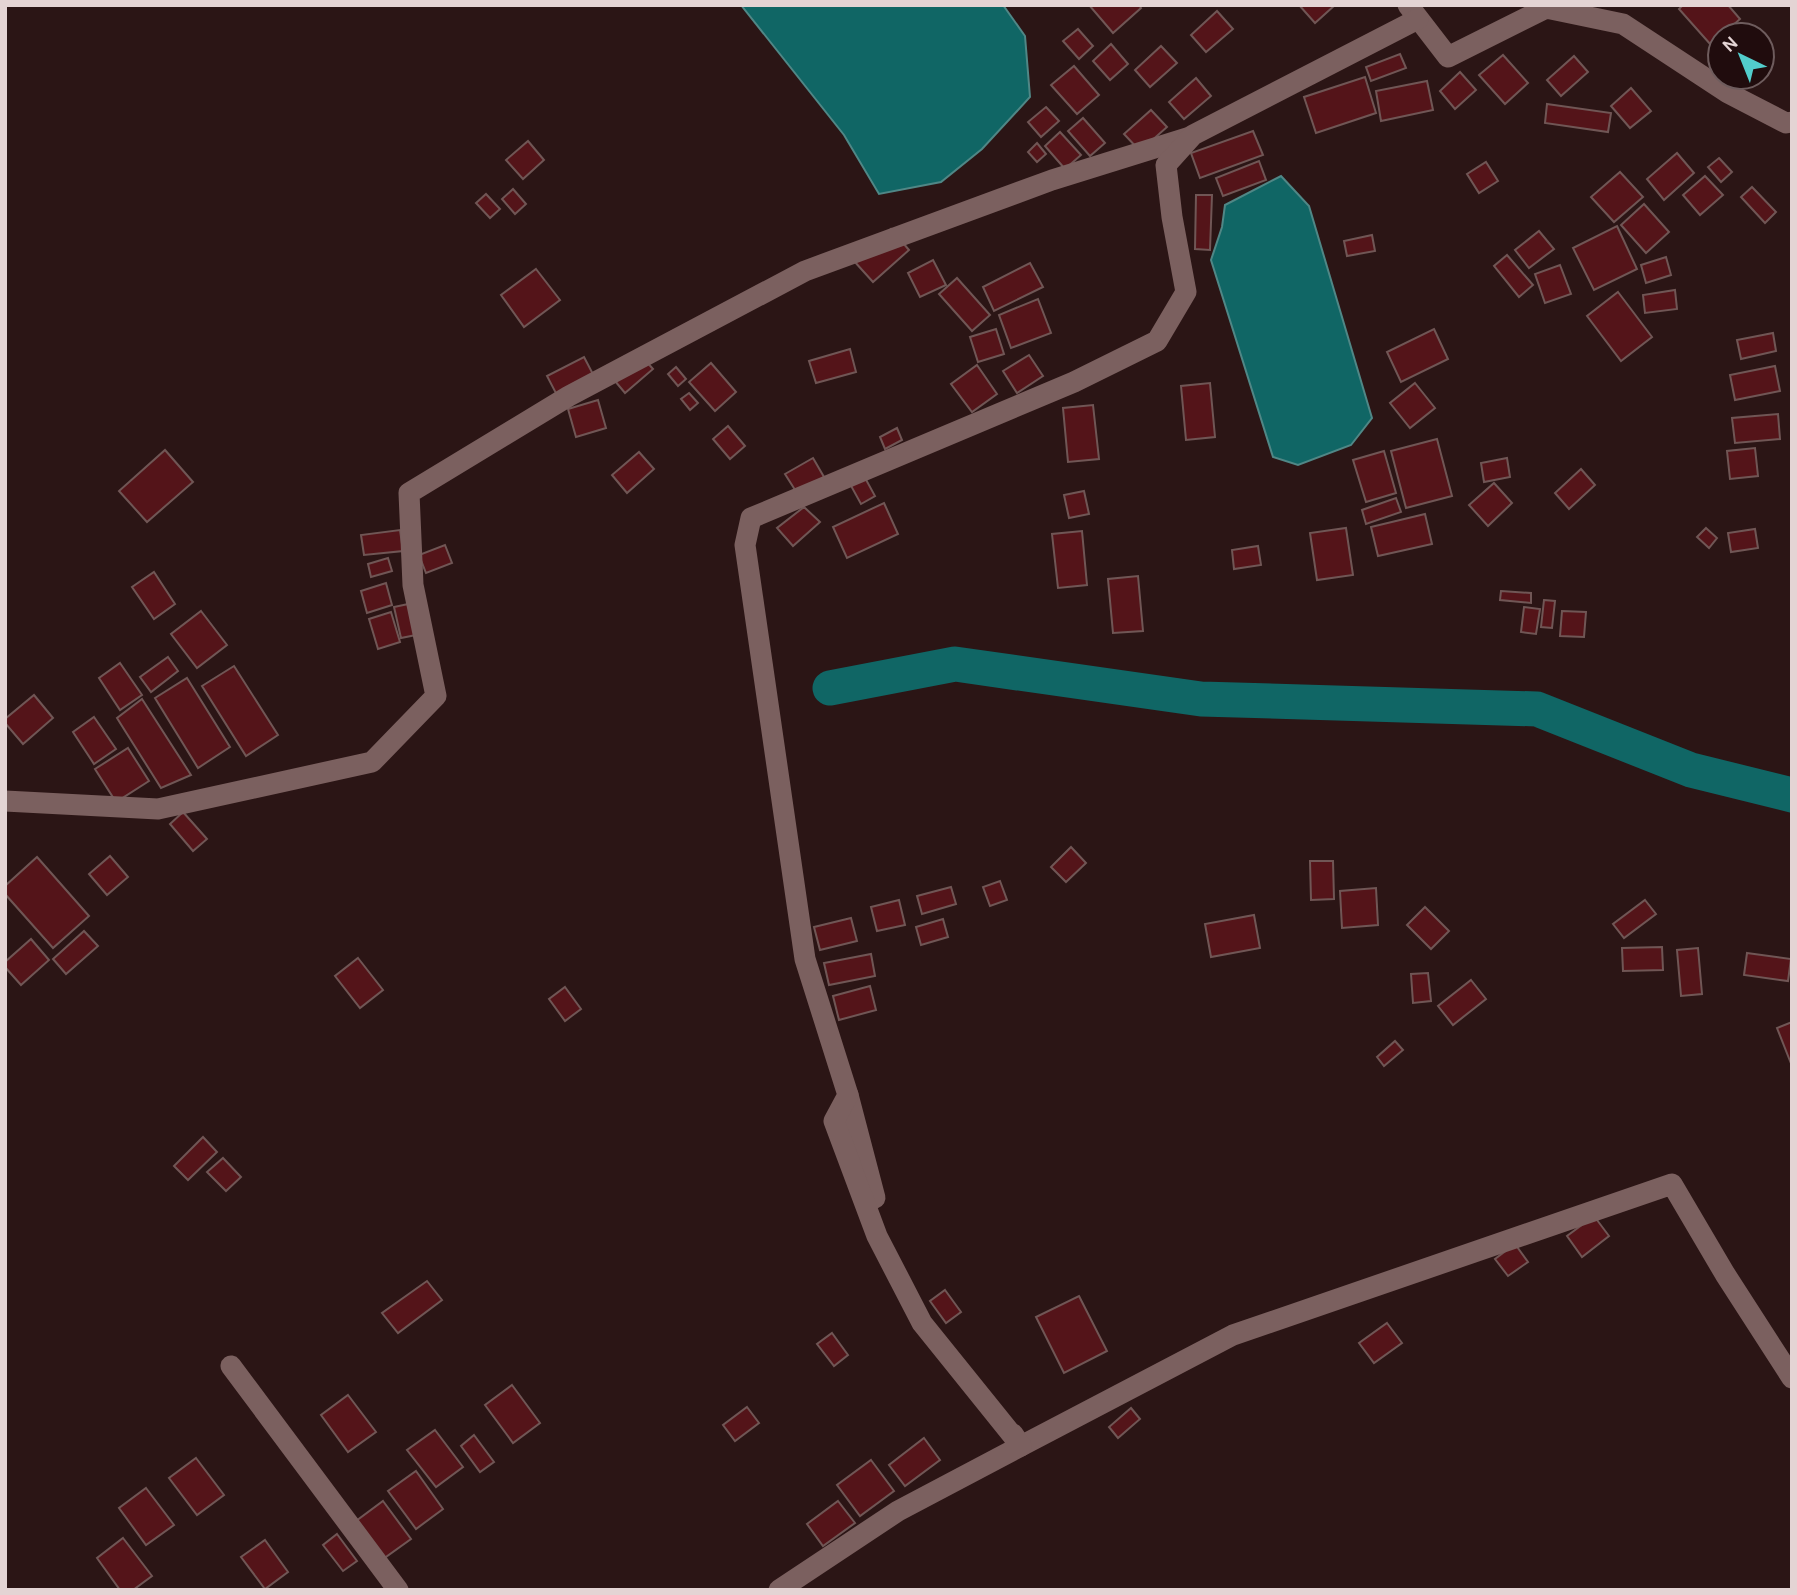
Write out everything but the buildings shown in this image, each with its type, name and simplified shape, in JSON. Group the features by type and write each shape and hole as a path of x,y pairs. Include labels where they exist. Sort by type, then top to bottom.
{"street":[{"path":"5,801 158,808 372,762 436,696 413,585 409,493 569,396 806,271 1052,180 1193,135 1413,12 1448,57 1546,8 1623,24 1728,93 1786,123 1792,121"},
{"path":"1021,1446 895,1271 848,1095 805,959 745,545 751,518 1074,382 1157,341 1186,292 1172,218 1166,165 1193,135"},
{"path":"779,1590 898,1511 1233,1335 1672,1184 1725,1275 1792,1378"},
{"path":"231,1366 398,1590"}],"water":[{"path":"741,5 1003,5 1025,36 1030,97 982,149 941,182 879,194 844,135"},
{"path":"1281,176 1309,206 1372,418 1351,445 1298,465 1273,457 1211,260 1222,227 1225,205"}],"waterway":[{"path":"830,688 955,664 1201,699 1537,709 1691,770 1792,795"}]}
